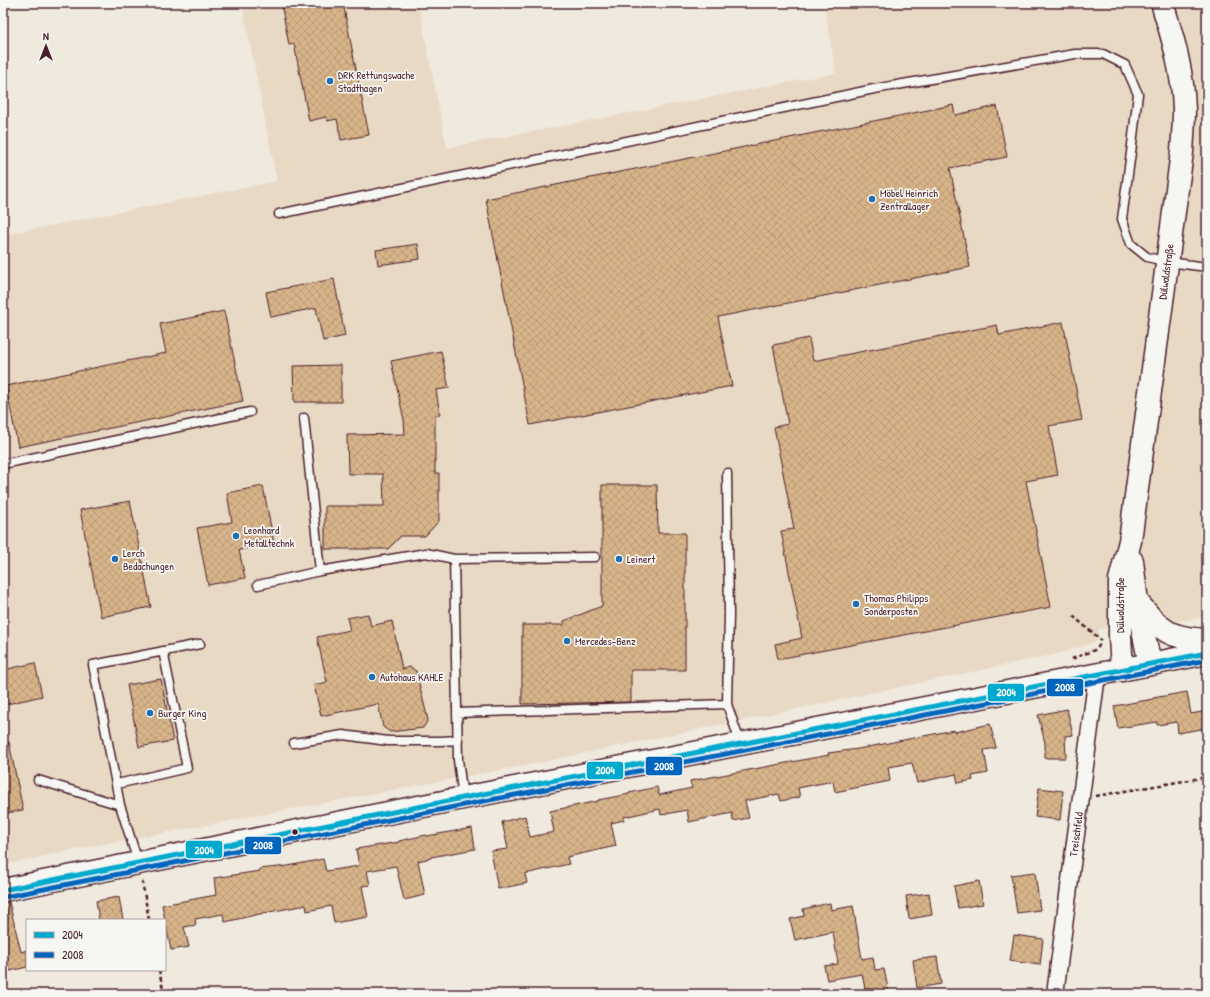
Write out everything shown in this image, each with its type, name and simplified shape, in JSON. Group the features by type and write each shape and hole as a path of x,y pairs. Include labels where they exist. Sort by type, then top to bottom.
{"main road":[{"name":"Dülwaldstraße","path":"1122,670 1120,636 1120,580 1130,541 1182,152 1184,109 1180,73 1174,38 1162,3"},
{"name":"Dülwaldstraße","path":"1130,541 1137,602 1150,664"},
{"path":"1137,602 1156,624 1173,635 1190,639 1207,640"},
{"path":"3,890 740,743 1207,653"}],"street":[{"name":"Treischfeld","path":"1055,994 1097,675"}],"lane":[{"path":"279,214 874,89 1075,54 1104,54 1125,65 1138,94 1122,219 1131,244 1147,258 1207,267"},
{"path":"3,464 250,412"},
{"path":"304,418 320,571"},
{"path":"727,473 729,614 727,704 740,743"},
{"path":"258,586 320,571 426,552 454,559 595,557"},
{"path":"454,559 458,760 463,798"},
{"path":"138,863 120,805 93,665 200,644"},
{"path":"117,784 187,768 163,651"},
{"path":"457,713 727,704"},
{"path":"294,743 343,735 388,741 458,740"},
{"path":"38,780 120,805"}],"path":[{"path":"1072,616 1102,640"},
{"path":"1080,798 1207,777"},
{"path":"138,863 149,919"},
{"path":"159,971 164,994"}],"shaded area":[{"path":"242,3 418,3 447,148 836,73 824,3 1146,3 1150,11 1190,3 1207,3 1207,616 1187,620 1099,629 1097,641 1062,653 533,764 72,850 3,865 3,235 277,181"}],"building":[{"name":"DRK Rettungswache Stadthagen","path":"281,3 343,3 369,135 341,140 337,119 327,121 326,117 309,121 294,44 289,45"},
{"path":"953,105 955,115 997,106 1007,157 950,168 970,267 718,317 732,386 530,425 486,199"},
{"path":"418,244 420,259 378,265 376,250"},
{"path":"334,279 345,336 323,341 316,308 271,317 266,292"},
{"path":"224,311 243,401 18,447 6,386 166,353 160,324"},
{"path":"1063,322 1082,420 1049,426 1058,475 1026,481 1051,607 778,659 775,644 802,638 781,531 794,529 774,427 788,424 773,345 809,338 813,361 997,325 999,335"},
{"path":"441,351 449,388 436,390 440,415 435,416 435,473 439,473 439,521 425,536 401,536 388,549 325,549 325,506 384,506 383,474 348,474 347,435 405,434 404,420 391,361"},
{"path":"341,365 341,402 294,402 293,366"},
{"path":"602,485 657,485 658,533 685,533 685,670 631,670 631,702 522,704 522,625 564,625 564,621 602,606"},
{"name":"Leonhard Metalltechnk","path":"263,486 274,543 239,550 245,578 208,585 197,528 232,522 227,493"},
{"name":"Lerch Bedachungen","path":"130,501 151,607 101,617 80,510"},
{"name":"Autohaus KAHLE","path":"368,614 371,626 392,621 402,669 410,667 416,671 428,720 423,728 390,732 383,727 378,704 321,716 314,685 327,682 317,637 350,630 347,618"},
{"path":"35,663 42,696 3,705 3,670"},
{"name":"Burger King","path":"161,679 173,741 139,747 127,685"},
{"path":"1187,692 1191,714 1207,711 1207,728 1178,733 1177,722 1157,725 1157,722 1118,728 1114,706"},
{"path":"1067,709 1073,735 1065,736 1066,758 1045,758 1045,743 1038,715"},
{"path":"990,724 996,748 984,750 988,773 972,776 973,780 958,783 956,774 917,783 912,763 888,767 890,781 835,792 833,781 798,788 800,797 781,801 779,794 745,801 749,818 733,821 732,813 689,822 687,810 661,815 660,809 624,817 624,820 611,823 616,846 567,857 569,864 525,874 527,883 498,889 491,851 508,849 502,822 525,816 530,837 554,832 550,811 657,787 659,795 692,788 690,781 829,755 828,753 858,749 954,730 955,732"},
{"path":"3,742 9,742 23,810 3,814"},
{"path":"1039,788 1063,791 1060,820 1035,817"},
{"path":"472,828 475,849 431,857 418,861 425,895 404,900 396,866 367,871 370,885 362,886 368,917 334,923 331,906 307,911 306,905 225,922 223,914 195,919 196,925 184,927 189,947 171,950 162,905 216,895 214,878 323,859 326,871 359,866 356,849"},
{"path":"1035,872 1040,910 1017,913 1011,875"},
{"path":"979,881 983,904 958,908 954,886"},
{"path":"929,893 932,915 909,919 906,896"},
{"path":"119,897 123,919 99,919 96,901"},
{"path":"3,902 9,902 21,952 26,950 26,967 10,971 3,946"},
{"path":"830,903 831,910 853,906 862,959 873,957 875,970 884,969 889,994 866,994 862,974 827,980 824,966 838,964 833,932 795,940 790,919 804,916 803,909"},
{"path":"1014,935 1043,939 1040,965 1010,961"},
{"path":"937,957 941,984 917,988 913,960"}],"transit line":[{"name":"2004","path":"3,890 463,798 1207,653"},
{"name":"2008","path":"4,897 464,805 1207,660"}],"place":[{"name":"DRK Rettungswache Stadthagen","path":"330,81"},
{"name":"Möbel Heinrich Zentrallager","path":"872,199"},
{"name":"Leonhard Metalltechnk","path":"236,536"},
{"name":"Lerch Bedachungen","path":"115,559"},
{"name":"Leinert","path":"619,559"},
{"name":"Thomas Philipps Sonderposten","path":"856,604"},
{"name":"Mercedes-Benz","path":"567,641"},
{"name":"Autohaus KAHLE","path":"372,677"},
{"name":"Burger King","path":"150,713"}]}
